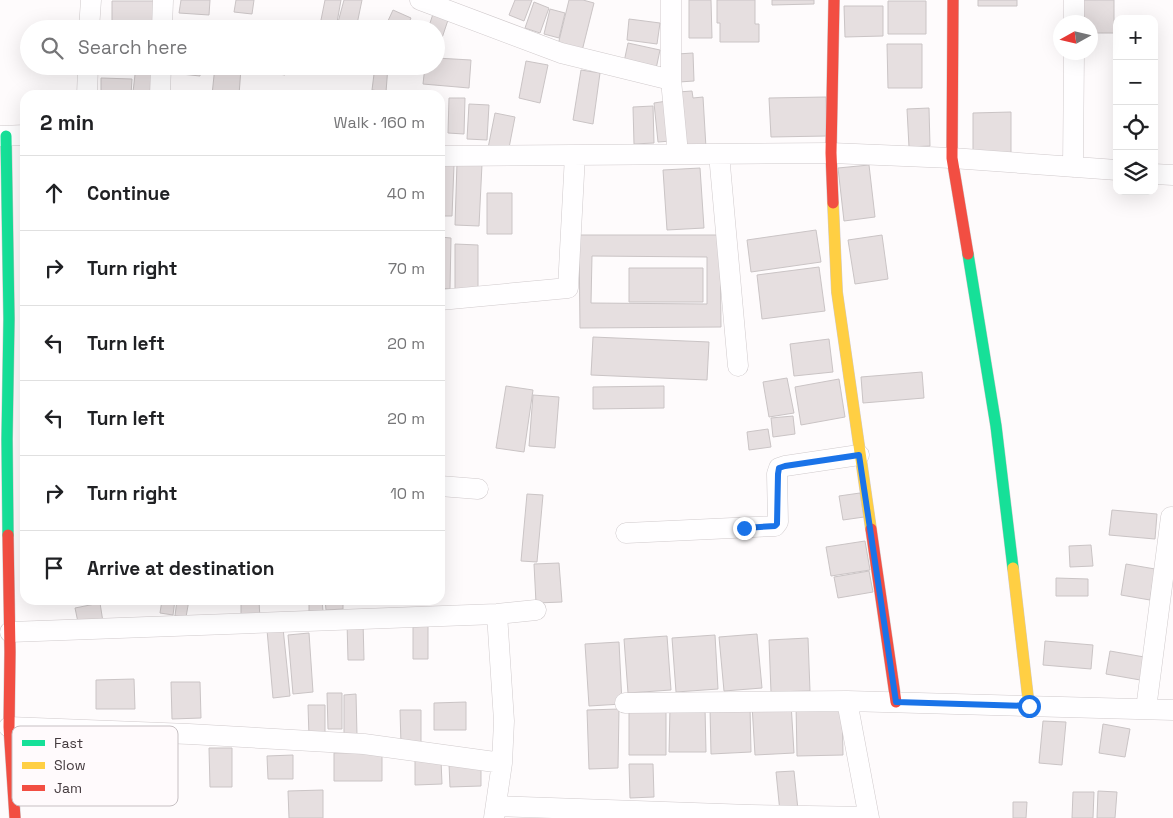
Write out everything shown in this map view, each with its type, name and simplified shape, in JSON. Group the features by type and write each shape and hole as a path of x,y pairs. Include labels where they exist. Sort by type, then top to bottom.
{"street":[{"path":"90,0 90,20"},
{"path":"162,20 163,0"},
{"path":"420,0 562,53 671,80"},
{"path":"671,0 671,80 678,154"},
{"path":"834,0 831,153 837,292 896,702"},
{"path":"953,0 952,158 996,426 1029,706"},
{"path":"1074,0 1074,15"},
{"path":"1073,167 1074,60"},
{"path":"87,90 88,75"},
{"path":"160,90 161,75"},
{"path":"10,136 17,319 4,439 16,464 7,645 12,772"},
{"path":"445,156 831,153 952,158 1113,170"},
{"path":"445,300 568,288 575,154"},
{"path":"719,154 738,366"},
{"path":"1158,174 1173,175"},
{"path":"626,533 775,526 778,522 779,468 859,455"},
{"path":"445,486 478,489"},
{"path":"1146,709 1171,517"},
{"path":"7,645 536,610"},
{"path":"497,614 504,721 502,763 495,812 869,817 847,701"},
{"path":"625,703 847,701 1173,710"},
{"path":"178,734 364,744 502,763"}],"building":[{"path":"181,0 210,0 209,15 179,13"},
{"path":"236,0 254,0 252,14 234,12"},
{"path":"325,0 341,0 337,20 321,20"},
{"path":"344,0 362,0 358,20 339,20"},
{"path":"515,0 532,0 524,21 509,15"},
{"path":"569,0 583,0 594,3 581,55 557,49"},
{"path":"689,0 711,0 712,38 689,38"},
{"path":"717,0 755,0 755,24 759,24 759,42 720,42 720,23 717,23"},
{"path":"772,0 814,0 814,4 772,5"},
{"path":"978,0 1017,0 1017,6 978,6"},
{"path":"1083,0 1114,0 1113,33 1098,33 1098,15 1084,15"},
{"path":"112,1 156,1 156,20 112,20"},
{"path":"888,1 926,1 926,34 888,34"},
{"path":"534,2 549,8 540,33 525,28"},
{"path":"844,6 883,6 883,36 845,37"},
{"path":"550,9 565,13 559,38 544,34"},
{"path":"393,10 411,18 410,20 388,20"},
{"path":"434,11 449,17 445,29 445,20 431,20"},
{"path":"629,19 660,23 657,44 627,40"},
{"path":"628,43 660,50 656,69 624,62"},
{"path":"887,44 922,44 922,88 888,88"},
{"path":"693,53 694,81 679,82 677,54"},
{"path":"445,59 471,60 469,88 423,84 424,75 445,75"},
{"path":"526,61 548,65 540,103 519,98"},
{"path":"581,70 600,73 593,124 573,120"},
{"path":"135,75 156,75 152,90 133,90"},
{"path":"214,75 240,75 239,90 213,90"},
{"path":"374,75 387,75 386,90 372,90"},
{"path":"101,78 132,79 131,90 101,90"},
{"path":"692,91 693,98 703,97 706,148 681,149 678,92"},
{"path":"826,97 827,136 771,137 769,98"},
{"path":"449,98 465,98 464,134 448,133"},
{"path":"667,101 671,141 658,142 654,103"},
{"path":"469,104 489,105 487,140 467,139"},
{"path":"653,106 654,143 634,144 633,107"},
{"path":"929,108 930,146 909,147 907,109"},
{"path":"1011,112 1011,153 973,153 973,113"},
{"path":"495,113 515,117 508,153 488,148"},
{"path":"457,163 482,164 479,226 455,225"},
{"path":"445,164 454,165 452,216 445,216"},
{"path":"869,165 875,217 844,221 838,168"},
{"path":"700,168 704,228 667,230 663,170"},
{"path":"487,193 512,193 512,234 487,234"},
{"path":"816,230 821,262 751,272 747,240"},
{"path":"579,235 720,235 721,327 580,328","holes":["592,256 707,257 707,304 591,303"]},
{"path":"882,235 888,279 855,284 848,240"},
{"path":"445,237 451,238 450,289 445,288"},
{"path":"455,244 478,245 478,290 455,290"},
{"path":"819,267 825,311 762,319 757,275"},
{"path":"629,268 703,268 703,302 629,302"},
{"path":"593,337 709,342 707,380 591,375"},
{"path":"829,339 833,372 794,376 790,344"},
{"path":"922,372 924,398 863,403 861,377"},
{"path":"787,378 794,413 769,417 763,382"},
{"path":"839,379 845,417 801,425 795,387"},
{"path":"506,386 533,390 524,452 496,448"},
{"path":"664,386 664,408 593,409 593,387"},
{"path":"533,395 559,397 555,448 529,446"},
{"path":"793,416 795,434 773,437 771,418"},
{"path":"768,429 771,447 749,450 747,432"},
{"path":"860,493 864,517 843,520 839,496"},
{"path":"527,494 543,495 537,562 521,561"},
{"path":"1112,510 1157,514 1155,539 1109,535"},
{"path":"865,541 870,570 831,576 826,547"},
{"path":"1091,545 1093,566 1070,567 1069,546"},
{"path":"559,563 562,602 536,603 534,564"},
{"path":"1126,564 1155,569 1150,600 1121,595"},
{"path":"869,571 873,592 838,598 834,577"},
{"path":"1056,578 1088,579 1088,596 1056,596"},
{"path":"100,605 103,622 79,627 75,608"},
{"path":"161,605 174,605 173,615 160,613"},
{"path":"176,605 188,605 186,617 175,616"},
{"path":"241,605 259,605 260,620 241,620"},
{"path":"309,605 322,605 323,611 309,611"},
{"path":"326,605 343,605 343,609 326,610"},
{"path":"363,621 364,660 348,660 347,622"},
{"path":"428,626 428,659 413,659 413,627"},
{"path":"283,628 290,696 273,698 267,630"},
{"path":"309,633 313,692 293,694 288,635"},
{"path":"757,634 762,688 724,691 719,637"},
{"path":"715,635 718,689 676,692 672,638"},
{"path":"667,636 671,690 628,693 624,639"},
{"path":"808,638 810,691 771,692 769,640"},
{"path":"1045,641 1093,645 1091,669 1043,665"},
{"path":"619,642 622,704 589,706 585,644"},
{"path":"1110,651 1150,658 1146,681 1106,674"},
{"path":"134,679 135,709 96,709 96,680"},
{"path":"171,682 200,682 201,718 172,719"},
{"path":"327,693 342,693 342,729 328,729"},
{"path":"356,694 357,735 344,735 344,695"},
{"path":"466,702 466,730 434,730 434,703"},
{"path":"791,703 794,753 755,755 752,705"},
{"path":"842,704 843,755 797,756 796,705"},
{"path":"308,705 325,705 325,736 309,737"},
{"path":"750,707 751,752 711,754 710,708"},
{"path":"670,708 705,708 706,752 669,752"},
{"path":"619,709 618,768 589,769 587,710"},
{"path":"400,710 421,710 421,745 401,745"},
{"path":"629,710 666,710 666,755 629,755"},
{"path":"1043,721 1066,722 1062,765 1039,763"},
{"path":"1103,724 1130,729 1125,757 1099,753"},
{"path":"209,748 232,748 232,787 210,787"},
{"path":"382,752 382,781 334,781 334,753"},
{"path":"293,755 293,779 268,779 267,756"},
{"path":"415,760 441,760 442,784 415,785"},
{"path":"449,764 481,764 481,786 450,787"},
{"path":"629,764 653,764 654,797 630,798"},
{"path":"794,771 798,810 780,812 776,772"},
{"path":"323,790 323,818 289,818 288,791"},
{"path":"1098,791 1117,792 1115,818 1097,818"},
{"path":"1073,792 1094,792 1093,818 1072,818"},
{"path":"1013,802 1027,802 1026,818 1013,818"}],"traffic: fast":[{"path":"6,136 9,319 8,535"},
{"path":"968,254 996,426 1013,568"}],"traffic: slow":[{"path":"833,203 837,292 871,529"},
{"path":"1013,568 1029,706"}],"traffic: jam":[{"path":"833,203 831,153 834,0"},
{"path":"953,0 952,158 968,254"},
{"path":"871,529 896,702"},
{"path":"8,535 9,727 12,772"},
{"path":"14,806 15,818"}],"route":[{"path":"744,528 775,526 777,524 779,468 859,455 896,702 1029,706"}]}
